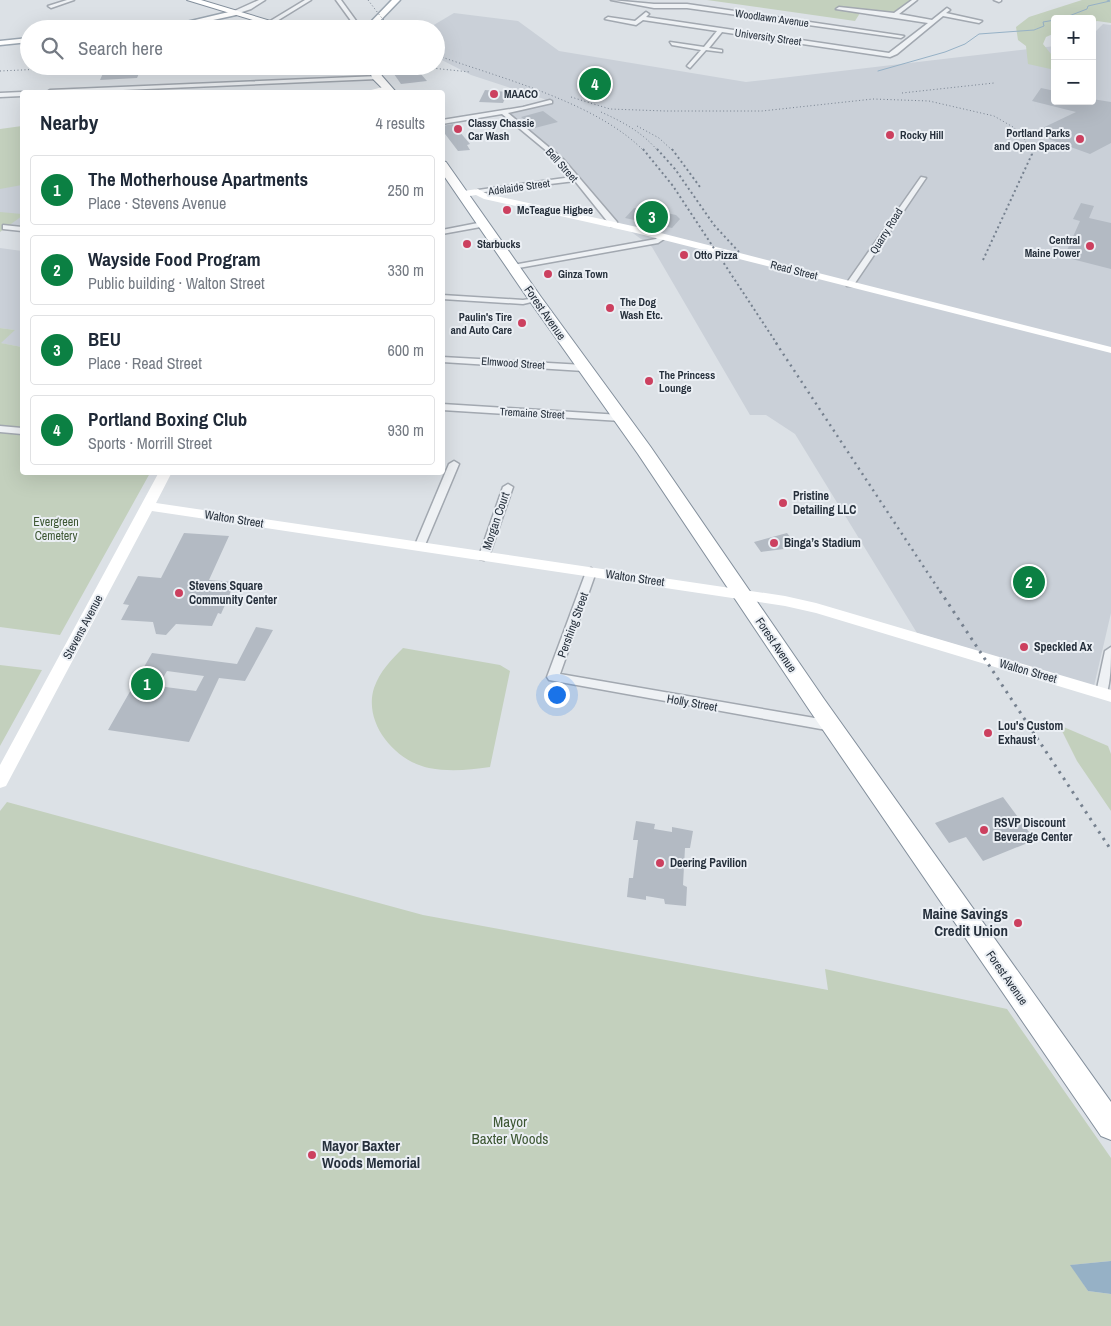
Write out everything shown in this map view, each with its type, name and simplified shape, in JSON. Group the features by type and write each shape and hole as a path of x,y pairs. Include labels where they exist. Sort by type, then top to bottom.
{"highway":[{"path":"191,0 259,20"},
{"path":"377,77 389,90"},
{"name":"Forest Avenue","path":"446,176 470,193 483,224 621,418 832,726 1111,1126"}],"main road":[{"path":"377,20 396,0"},
{"path":"201,20 231,12"},
{"path":"0,42 20,41"}],"street":[{"path":"52,6 72,0"},
{"path":"231,12 248,8 263,0"},
{"path":"275,20 309,0"},
{"path":"338,0 353,20"},
{"name":"Woodlawn Avenue","path":"613,0 654,6 687,6 901,36"},
{"path":"895,15 915,0"},
{"path":"608,19 636,23 654,6"},
{"path":"839,8 933,22 945,12 980,21"},
{"name":"University Street","path":"642,18 886,54 894,54 933,22"},
{"path":"690,66 720,30"},
{"path":"672,43 720,51"},
{"path":"94,90 377,77"},
{"path":"367,90 377,77"},
{"path":"243,90 249,83"},
{"path":"0,95 20,94"},
{"path":"445,122 536,107 550,102"},
{"name":"Bell Street","path":"503,112 556,154 614,224"},
{"name":"Quarry Road","path":"850,284 923,178"},
{"name":"Adelaide Street","path":"470,193 575,179"},
{"name":"Read Street","path":"470,193 614,224 1111,350"},
{"path":"445,231 483,224"},
{"path":"6,227 20,229"},
{"path":"513,267 658,241 663,237"},
{"path":"445,297 523,302 536,300"},
{"name":"Elmwood Street","path":"445,359 584,368"},
{"name":"Tremaine Street","path":"445,407 621,418"},
{"path":"0,429 20,431"},
{"path":"420,545 454,464"},
{"name":"Stevens Avenue","path":"0,781 164,475"},
{"name":"Morgan Court","path":"484,556 508,487"},
{"name":"Walton Street","path":"149,506 740,593 816,608 1106,695"},
{"name":"Pershing Street","path":"553,677 592,572"},
{"path":"1106,695 1111,651"},
{"name":"Holly Street","path":"553,677 832,726"}],"shaded area":[{"path":"454,13 518,21 559,51 746,82 1051,46 1051,105 1096,105 1096,31 1103,24 1111,25 1111,613 1094,686 917,633 795,434 766,415 750,415 652,247 619,223 566,160 505,110 547,100 471,75 445,62 445,20 442,20"},
{"path":"20,129 20,227 8,226 3,230 0,230 0,131"},
{"path":"0,248 20,251 20,347 0,343 14,330 0,328"}],"green space":[{"path":"707,0 911,0 894,13 837,9 860,13 855,21"},
{"path":"1082,0 1111,0 1111,23 1096,21 1096,15 1051,15 1051,35 1046,37 1043,44 1051,54 1051,69 1028,64 1026,46 1018,40 1016,27 1029,17"},
{"path":"20,126 20,185 0,189 0,129"},
{"path":"0,212 20,214 20,217 0,232"},
{"name":"Evergreen Cemetery","path":"0,328 15,330 1,343 20,347 20,475 149,475 60,635 0,627"},
{"path":"403,648 500,665 510,671 490,767 459,770 429,768 416,764 405,757 394,749 385,738 373,714 374,688 390,661"},
{"path":"0,665 42,670 0,746"},
{"path":"1059,725 1108,746 1111,754 1111,811 1077,761"},
{"name":"Mayor Baxter Woods","path":"7,802 423,915 828,990 825,969 1007,1009 1111,1158 1111,1261 1071,1265 1088,1291 1111,1294 1111,1326 0,1326 0,811"}],"water":[{"path":"1111,1261 1111,1294 1088,1291 1070,1265"}],"building":[{"path":"102,75 138,75 137,78 100,80"},
{"path":"395,75 422,75 427,81 401,84"},
{"path":"1041,88 1051,90 1051,105 1096,105 1096,100 1111,102 1111,143 1090,154 1032,133 1076,112 1032,101"},
{"name":"MAACO","path":"485,90 508,92 503,103 479,102"},
{"path":"543,111 558,122 535,128 521,117"},
{"path":"453,124 470,144 467,145 470,150 458,151 445,134 445,125"},
{"name":"Central Maine Power","path":"1081,203 1094,206 1089,218 1111,223 1111,269 1064,257 1080,221 1073,219"},
{"path":"634,208 676,215 680,219 672,228 625,218"},
{"name":"Stevens Square Community Center","path":"184,533 229,536 209,580 235,582 221,614 218,613 212,626 176,624 166,635 156,634 153,622 121,620 129,605 123,604 138,576 161,578"},
{"name":"Binga’s Stadium","path":"787,533 795,543 783,547 784,549 761,552 754,542"},
{"path":"256,627 273,630 245,681 219,678 189,742 108,730 152,653 237,664","holes":["167,671 204,676 196,691 158,686"]},
{"name":"RSVP Discount Beverage Center","path":"1003,797 1035,840 983,861 966,837 949,843 935,823"},
{"name":"Deering Pavilion","path":"636,821 655,824 654,829 672,832 672,827 693,831 690,848 685,848 683,885 687,887 686,906 665,904 664,899 646,896 646,900 627,897 629,878 633,878 638,840 633,840"}],"waterway":[{"path":"1071,15 1087,9 1088,6 1110,1 1107,0"},
{"path":"878,71 945,52 965,44 979,34 1034,30 1044,26 1043,22 1051,21"}],"railway":[{"path":"368,0 384,20"},
{"path":"445,58 546,93 574,105 624,134 644,151"},
{"path":"445,69 470,72"},
{"path":"0,71 20,70"},
{"path":"902,93 994,83"},
{"path":"571,97 610,109 665,111 762,111 873,99 929,101 994,116 1013,127 1022,135 1030,150"},
{"path":"601,112 632,128 658,151"},
{"path":"637,126 659,138 673,151"},
{"path":"643,149 673,186 777,344"},
{"path":"657,149 675,169 714,225 739,252"},
{"path":"672,149 700,187"},
{"path":"983,260 1032,154 1030,150"},
{"path":"776,343 941,593"},
{"path":"940,591 1111,850"}],"place":[{"name":"Portland Boxing Club","path":"595,84"},
{"name":"MAACO","path":"494,94"},
{"name":"Classy Chassie Car Wash","path":"458,129"},
{"name":"Rocky Hill","path":"890,135"},
{"name":"Portland Parks and Open Spaces","path":"1080,139"},
{"name":"McTeague Higbee","path":"507,210"},
{"name":"BEU","path":"652,217"},
{"name":"Starbucks","path":"467,244"},
{"name":"Central Maine Power","path":"1090,246"},
{"name":"Otto Pizza","path":"684,255"},
{"name":"Ginza Town","path":"548,274"},
{"name":"The Dog Wash Etc.","path":"610,308"},
{"name":"Paulin's Tire and Auto Care","path":"522,323"},
{"name":"The Princess Lounge","path":"649,381"},
{"name":"Pristine Detailing LLC","path":"783,503"},
{"name":"Binga’s Stadium","path":"774,543"},
{"name":"Wayside Food Program","path":"1029,582"},
{"name":"Stevens Square Community Center","path":"179,593"},
{"name":"Speckled Ax","path":"1024,647"},
{"name":"The Motherhouse Apartments","path":"147,684"},
{"name":"Lou's Custom Exhaust","path":"988,733"},
{"name":"RSVP Discount Beverage Center","path":"984,830"},
{"name":"Deering Pavilion","path":"660,863"},
{"name":"Maine Savings Credit Union","path":"1018,923"},
{"name":"Mayor Baxter Woods Memorial","path":"312,1155"}]}
